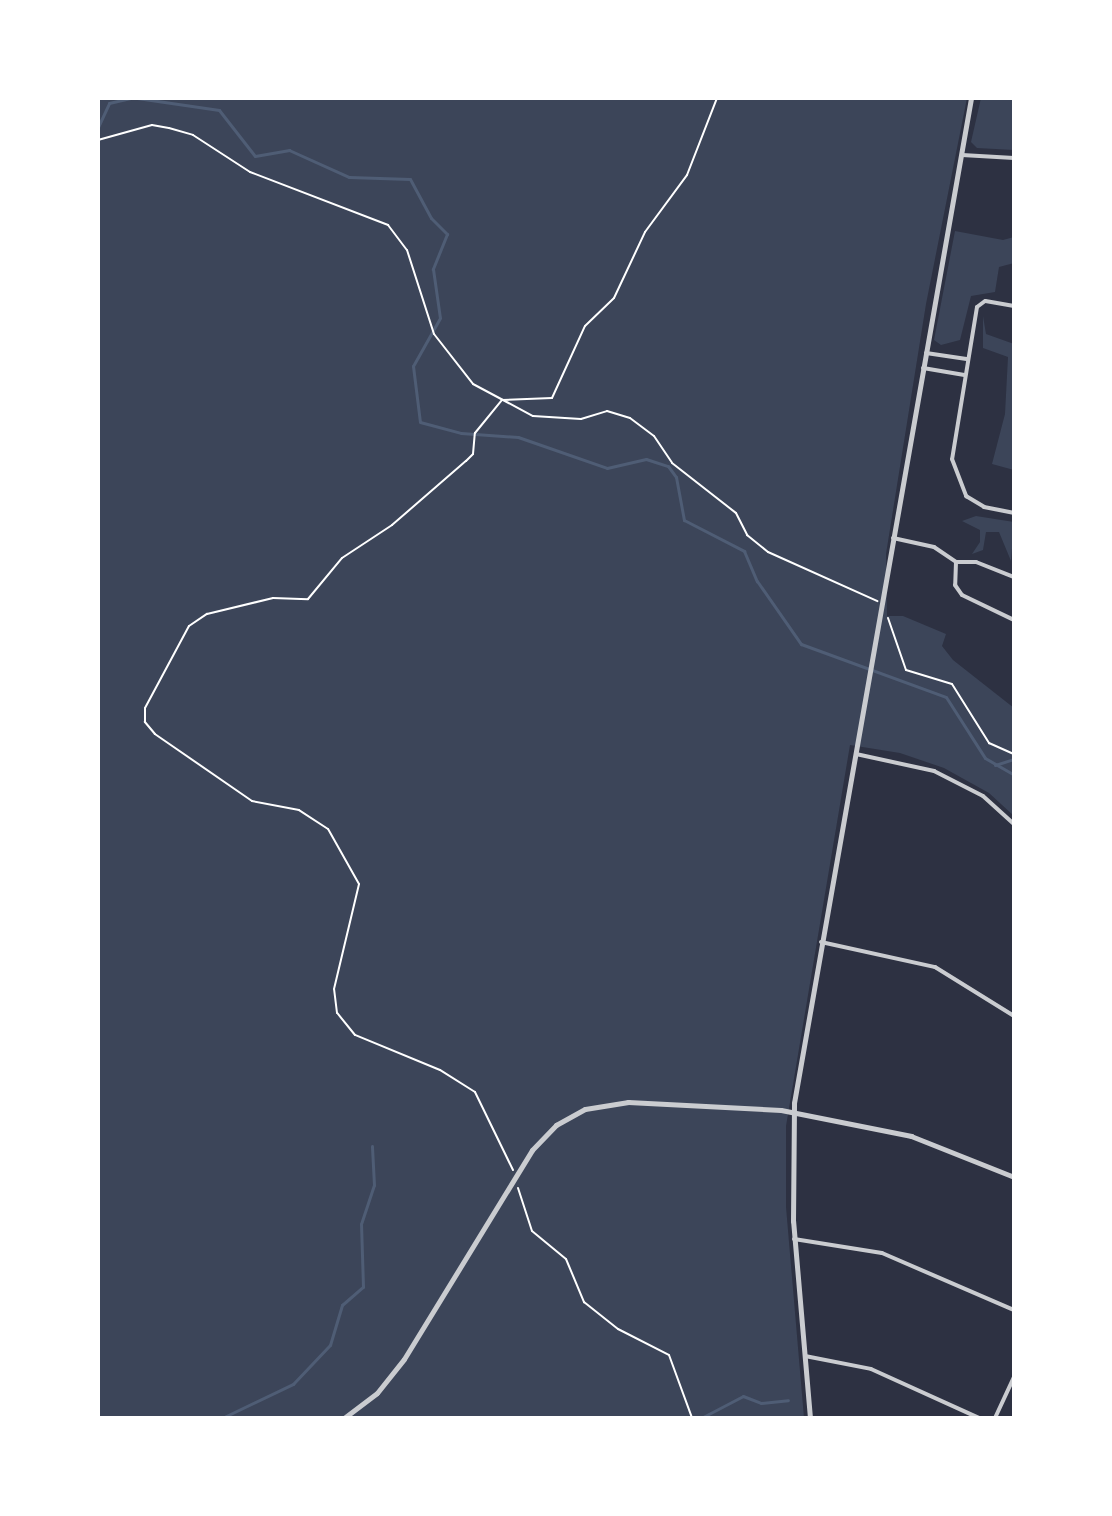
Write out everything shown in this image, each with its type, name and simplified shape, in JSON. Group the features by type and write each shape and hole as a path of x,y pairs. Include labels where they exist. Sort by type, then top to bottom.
{"street":[{"path":"810,1418 794,1239 794,1113 821,942 971,98"},
{"path":"962,155 1014,158"},
{"path":"1014,306 979,304 967,359 954,475 977,503 1014,513"},
{"path":"925,353 967,359"},
{"path":"923,368 965,375"},
{"path":"893,538 934,547 956,562 976,562 1014,577"},
{"path":"956,562 955,585 962,595 1014,620"},
{"path":"856,754 934,771 975,791 1014,824"},
{"path":"821,942 935,967 1014,1016"},
{"path":"344,1418 381,1389 404,1359 515,1176 553,1128 594,1106 641,1102 794,1113 911,1136 1014,1177"},
{"path":"794,1239 897,1258 1014,1310"},
{"path":"805,1356 871,1369 979,1418"},
{"path":"995,1418 1014,1377"}],"path":[{"path":"692,1418 669,1355 593,1311 576,1288 566,1259 532,1231 515,1176 475,1092 440,1070 355,1035 337,1013 336,978 359,884 328,829 299,810 252,801 155,734 143,718 148,698 189,626 207,614 273,598 308,599 333,565 392,525 473,454 475,433 499,402 552,398 585,326 614,298 645,232 687,175 717,98"},
{"path":"98,140 152,125 193,135 250,172 388,225 407,250 434,334 467,379 499,402 553,419 607,411 630,418 654,436 672,463 736,513 747,535 768,552 877,601"},
{"path":"888,618 906,670 952,684 989,743 1014,754"}],"shaded area":[{"path":"98,98 967,98 926,304 886,554 887,616 903,616 946,634 942,646 953,660 1014,708 1014,816 989,793 944,768 900,753 850,745 786,1126 786,1207 804,1418 98,1418"},
{"path":"981,98 1014,98 1014,150 977,148 971,142"},
{"path":"955,231 1003,240 1014,237 1014,263 999,267 995,292 971,296 960,340 941,345 934,340"},
{"path":"983,316 986,334 1014,344 1014,470 992,464 1005,414 1008,357 983,348"},
{"path":"976,516 1014,522 1011,561 999,532 986,532 983,550 972,554 980,542 980,530 962,521"}],"waterway":[{"path":"98,127 109,103 130,98"},
{"path":"137,98 219,110 255,156 289,150 349,177 410,179 431,218 447,234 433,269 440,318 413,366 420,422 461,433 518,437 607,468 646,459 668,466 676,477 684,520 744,551 757,581 801,644 946,697 985,758 1014,775"},
{"path":"995,765 1014,759"},
{"path":"222,1418 293,1384 330,1345 342,1305 363,1287 361,1224 374,1185 372,1146"},
{"path":"701,1418 743,1396 761,1403 788,1400"}]}
